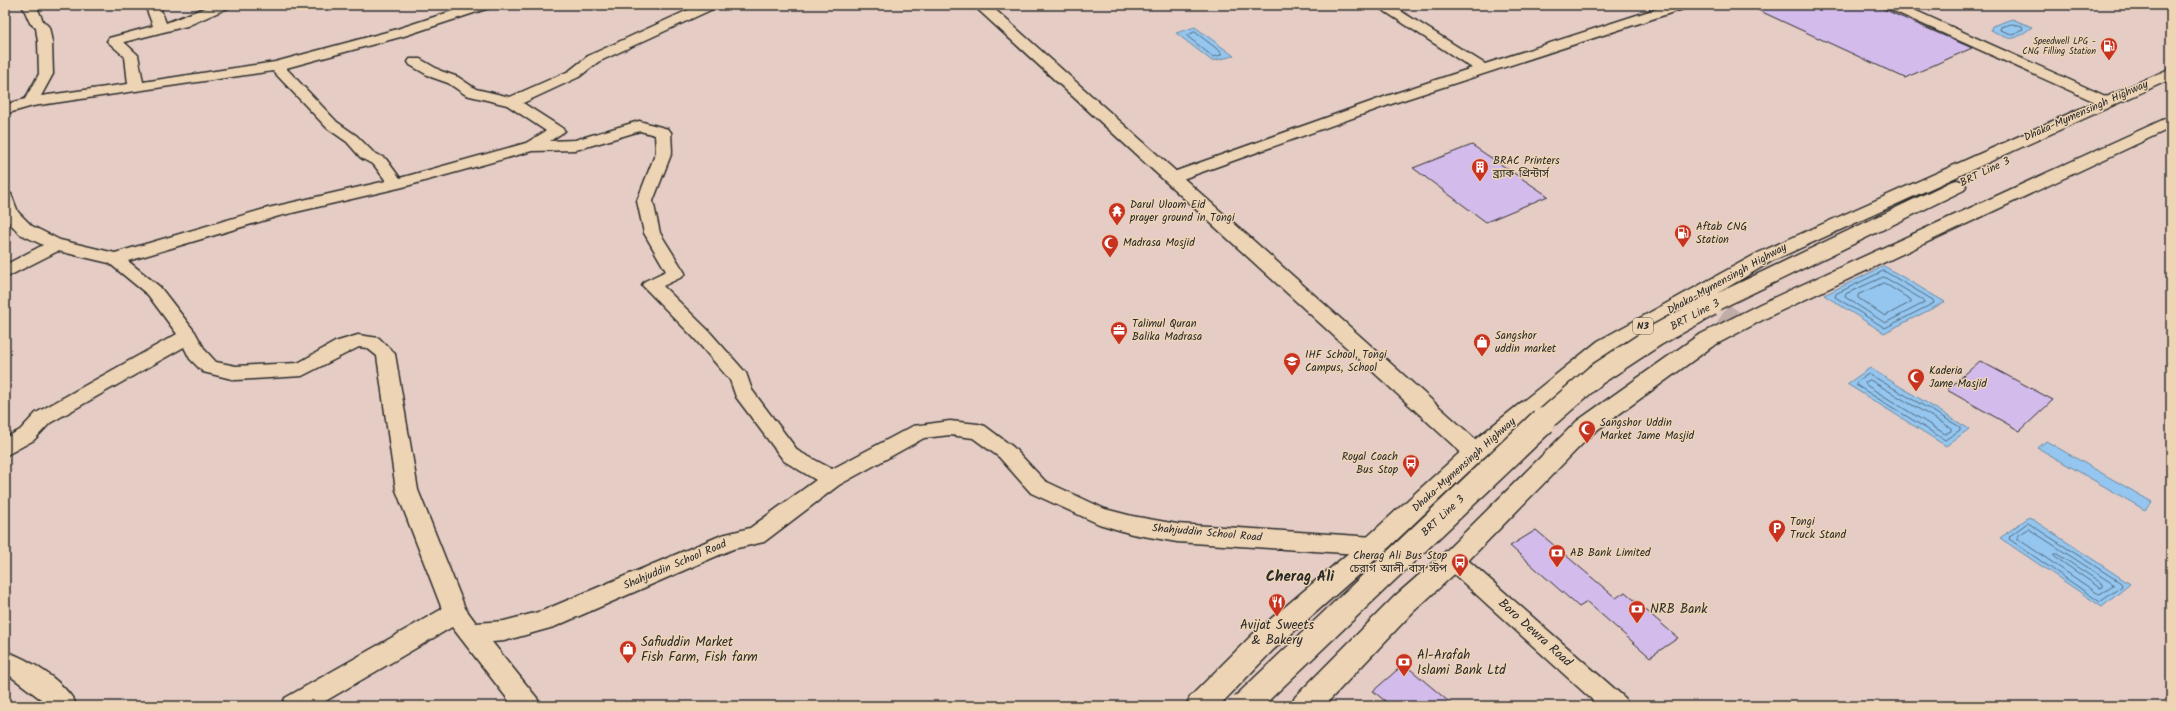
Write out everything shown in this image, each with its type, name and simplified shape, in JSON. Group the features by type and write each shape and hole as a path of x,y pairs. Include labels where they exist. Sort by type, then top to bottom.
{"main road":[{"path":"981,5 1475,452"},
{"name":"Dhaka-Mymensingh Highway","path":"1200,706 1263,642 1374,546 1475,452 1606,346 1691,300 1765,257 2171,73"},
{"name":"BRT Line 3","path":"1244,706 1543,420 1596,375 1657,335 1712,305 2018,156 2171,89"},
{"path":"1305,706 1404,604 1453,560 1585,427 1705,342 1766,310 2171,120"}],"street":[{"path":"29,5 37,23 42,27 45,42 46,74 31,102"},
{"path":"152,5 161,30"},
{"path":"136,88 134,65 131,55 114,41 161,30 193,19 223,5"},
{"path":"5,110 31,102 136,88 276,66 399,33 484,5"},
{"path":"512,102 574,74 593,59 710,5"},
{"path":"1382,5 1483,69"},
{"path":"1171,178 1392,99 1681,5"},
{"path":"1892,5 2106,102"},
{"path":"115,259 274,212 397,184 531,146 557,131 512,102 471,92 453,80 436,74 415,62"},
{"path":"276,66 332,124 352,139 367,154 380,162 397,184"},
{"path":"531,146 576,145 639,126 663,132 664,152 645,201 652,233 676,272 651,285 701,334 739,378 743,392 791,456 832,479"},
{"path":"5,197 10,214 26,230 56,246 69,247 115,259 154,291 188,336 197,354 210,367 236,373 302,369 342,347 358,341 372,342 386,354 407,490 455,613 472,633 482,650 528,706"},
{"path":"5,272 56,246"},
{"path":"5,448 27,435 43,418 188,336"},
{"name":"Shahjuddin School Road","path":"472,633 504,631 546,620 730,541 756,536 832,479 920,431 950,428 978,430 1006,452 1038,487 1099,516 1132,525 1177,532 1374,546"},
{"name":"Boro Dewra Road","path":"1453,560 1616,706"},
{"path":"294,706 427,631 455,613"},
{"path":"5,661 18,667 62,701 65,706"}],"water":[{"path":"2012,19 2032,27 2021,35 2013,38 2004,37 1991,30 1992,26"},
{"path":"1195,27 1234,56 1212,61 1176,33"},
{"path":"1884,266 1945,302 1884,333 1824,295"},
{"path":"1870,368 1969,429 1946,446 1847,384"},
{"path":"2046,441 2152,502 2145,510 2038,448"},
{"path":"2029,517 2130,584 2102,607 2000,538"}],"building":[{"path":"1747,5 1874,5 1972,48 1905,78"},
{"name":"BRAC Printers ব্র্যাক প্রিন্টার্স","path":"1472,145 1548,196 1486,222 1413,168"},
{"path":"1980,361 2053,400 2020,431 1947,390"},
{"path":"1536,530 1616,598 1625,592 1678,638 1650,657 1587,602 1579,607 1510,546"},
{"name":"Al-Arafah Islami Bank Ltd","path":"1404,664 1454,706 1391,706 1373,691"}],"tunnel":[{"path":"1697,296 1739,324"}],"place":[{"name":"Speedwell LPG - CNG Filling Station","path":"2109,61"},
{"name":"BRAC Printers ব্র্যাক প্রিন্টার্স","path":"1480,182"},
{"name":"Darul Uloom Eid prayer ground in Tongi","path":"1117,226"},
{"name":"Aftab CNG Station","path":"1683,248"},
{"name":"Madrasa Mosjid","path":"1110,258"},
{"name":"Talimul Quran Balika Madrasa","path":"1119,345"},
{"name":"Sangshor uddin market","path":"1482,357"},
{"name":"IHF School, Tongi Campus, School","path":"1292,376"},
{"name":"Kaderia Jame Masjid","path":"1916,392"},
{"name":"Sangshor Uddin Market Jame Masjid","path":"1587,444"},
{"name":"Royal Coach Bus Stop","path":"1411,478"},
{"name":"Tongi Truck Stand","path":"1777,543"},
{"name":"AB Bank Limited","path":"1557,568"},
{"name":"Cherag Ali Bus Stop চেরাগ আলী বাস স্টপ","path":"1460,577"},
{"name":"Avijat Sweets & Bakery","path":"1277,617"},
{"name":"NRB Bank","path":"1637,624"},
{"name":"Safiuddin Market Fish Farm, Fish farm","path":"628,664"},
{"name":"Al-Arafah Islami Bank Ltd","path":"1404,677"}],"district":[{"name":"Cherag Ali","path":"1300,577"}]}
